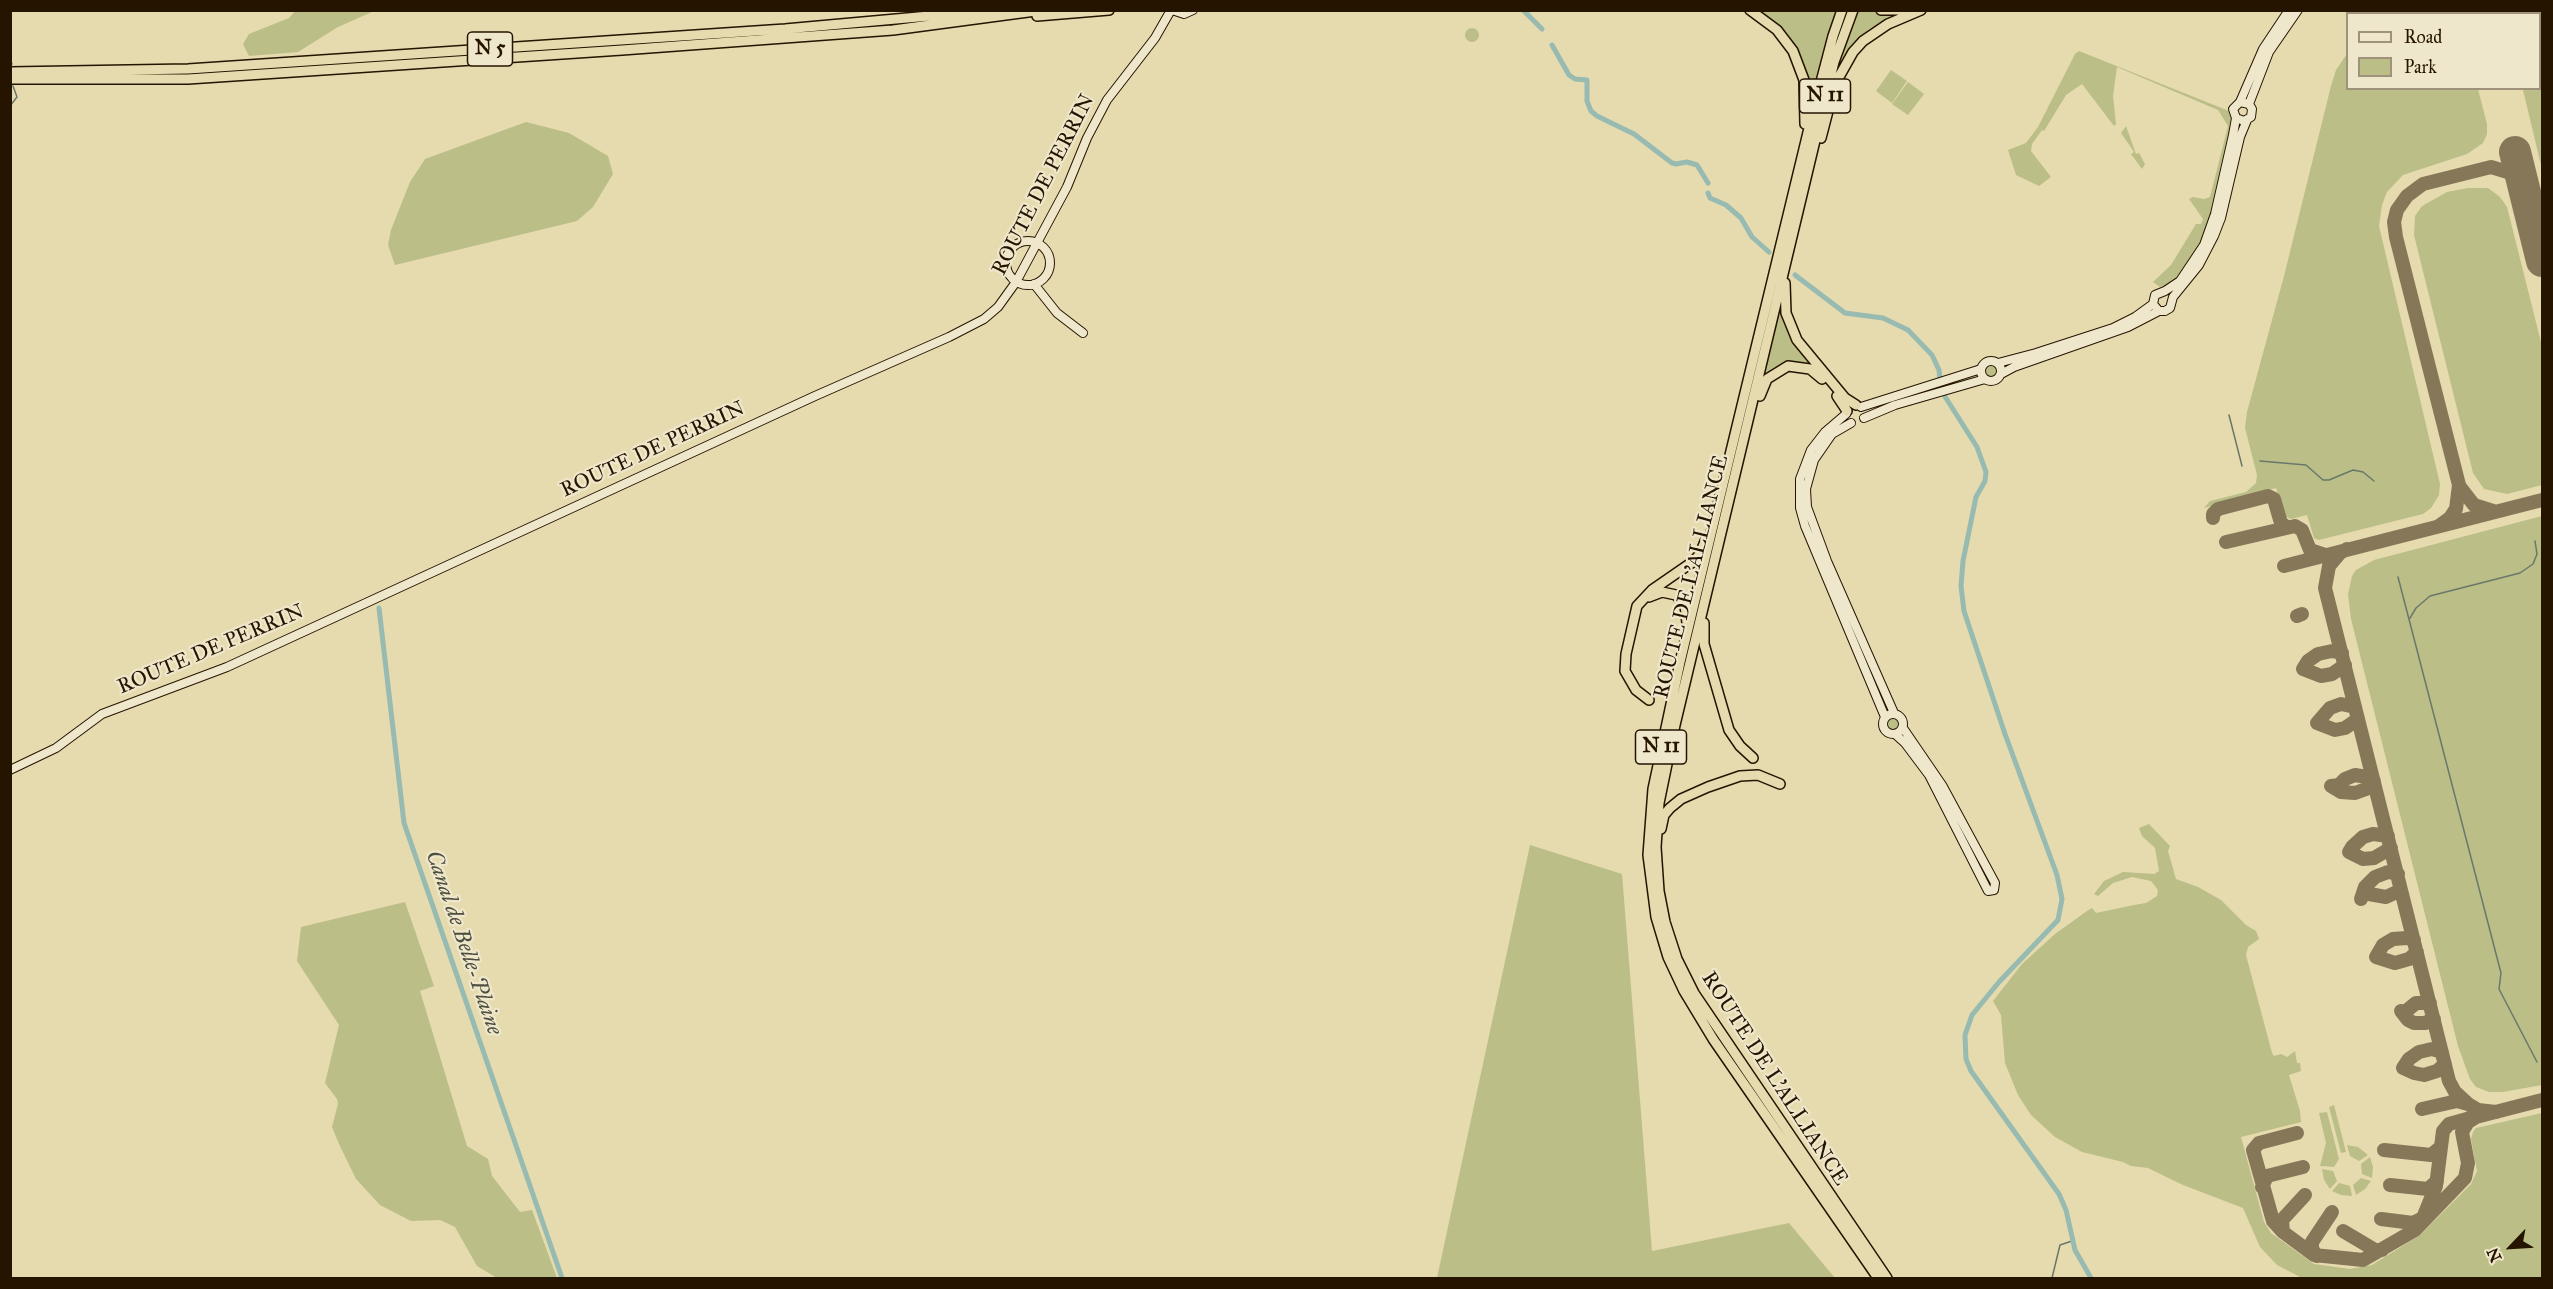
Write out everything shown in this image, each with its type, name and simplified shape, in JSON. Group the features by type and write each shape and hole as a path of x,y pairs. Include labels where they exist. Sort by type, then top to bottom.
{"highway":[{"path":"970,17 982,10"},
{"name":"N 5","path":"10,79 188,79 893,30 970,17 996,10"},
{"name":"N 5","path":"10,72 210,68 970,17 1043,10"},
{"path":"970,17 1109,10"},
{"path":"1750,10 1765,19 1782,35 1802,70 1806,91 1806,114 1797,163 1801,181"},
{"name":"ROUTE DE L'ALLIANCE","path":"1842,10 1827,56 1790,245 1661,789 1655,831 1657,873 1665,922 1677,959 1694,993 1887,1278"},
{"name":"ROUTE DE L'ALLIANCE","path":"1853,10 1834,62 1801,181 1680,662 1654,782 1649,824 1649,875 1660,933 1675,973 1696,1014 1878,1278"},
{"path":"1881,10 1905,10"},
{"path":"1801,181 1825,124 1835,84 1848,58 1857,46 1878,30 1921,10"},
{"path":"1790,245 1784,291 1786,313 1791,328 1801,345 1827,378 1845,398 1858,406"},
{"path":"1744,438 1763,385 1771,375 1788,366 1804,367 1814,371 1837,396 1846,412"},
{"path":"1680,662 1688,620 1685,605 1680,597 1672,593 1657,593 1649,597 1641,608 1628,661 1632,680 1650,698 1636,690 1625,671 1626,654 1637,606 1652,590 1689,565 1700,554 1725,466 1733,448"},
{"path":"1708,586 1703,634 1708,657 1732,737 1753,758"},
{"path":"1657,873 1664,815 1681,799 1740,776 1758,775 1780,784"}],"main road":[{"path":"1172,10 1184,14 1193,10"},
{"name":"ROUTE DE PERRIN","path":"10,770 56,748 102,714 227,667 984,319 998,307 1016,282 1067,187 1087,138 1107,100 1155,38 1172,10"},
{"path":"2289,10 2263,49 2240,102 2234,109 2236,118 2215,214 2204,245 2184,276 2165,291 2155,295 2153,304 2131,319 2107,330 2023,357 1998,363 1992,360 1986,362 1981,369 1896,398 1858,406 1846,412 1825,432 1811,450 1800,480 1800,508 1805,526 1885,717 1884,729 1895,734 1905,743 1929,775 1988,891 1994,890 1996,885 1942,785 1903,728 1903,719 1894,713 1836,581 1808,507 1806,489 1814,460 1833,434 1851,423 1859,423 1873,412 1967,382 1985,379 1994,381 2014,367 2128,327 2159,311 2168,310 2172,299 2199,265 2214,236 2221,218 2240,137 2252,114 2250,104 2269,52 2298,10"},
{"path":"2240,102 2250,104"},
{"path":"2236,118 2247,120"},
{"path":"1023,242 1037,243 1046,249 1050,260 1049,270 1044,278 1034,284 1026,285 1016,282 1007,270 1009,253 1015,245 1023,242"},
{"path":"1044,278 1044,290 1051,305"},
{"path":"1034,284 1062,317 1083,333"},
{"path":"2165,291 2172,299"},
{"path":"2153,304 2159,311"},
{"path":"1998,363 2001,374"},
{"path":"1981,369 1985,379"},
{"path":"1858,406 1864,412 1864,418"},
{"path":"1846,412 1851,423"},
{"path":"1885,717 1894,713"},
{"path":"1895,734 1903,728"}],"green space":[{"path":"296,10 374,11 338,27 298,52 249,56 243,44 249,34 289,18"},
{"path":"2382,10 2428,12 2381,12"},
{"path":"1758,11 1839,11 1814,100 1811,100 1809,78 1796,46 1780,26"},
{"path":"1856,11 1904,13 1869,29 1847,52 1835,73 1847,30"},
{"path":"2542,11 2542,71 2541,12 2500,12"},
{"path":"1472,28 1477,30 1479,35 1477,40 1472,42 1467,40 1465,35 1467,30"},
{"path":"2079,51 2229,111 2233,121 2210,222 2196,252 2176,278 2167,285 2160,287 2153,282 2171,265 2196,224 2201,224 2203,219 2189,199 2210,197 2228,126 2218,110 2117,67 2113,96 2116,124 2114,126 2082,84 2066,95 2044,131 2042,130 2032,144 2031,151 2051,177 2039,186 2016,175 2008,150 2026,143 2038,127 2075,54"},
{"path":"2346,55 2346,90 2478,90 2487,124 2487,134 2483,143 2467,154 2403,175 2387,192 2382,205 2379,226 2440,484 2439,495 2431,508 2423,514 2319,540 2314,538 2307,515 2291,519 2285,516 2276,488 2204,508 2210,501 2246,492 2256,483 2257,475 2245,428 2247,412 2336,70"},
{"path":"1891,70 1907,81 1892,103 1876,91"},
{"path":"1908,82 1924,94 1908,115 1892,104"},
{"path":"2542,82 2541,165 2523,90 2541,90"},
{"path":"526,122 569,133 608,156 613,174 593,207 577,221 395,265 388,245 391,230 410,182 425,159"},
{"path":"2126,126 2136,154 2139,153 2145,164 2142,169 2131,154 2134,152 2121,133"},
{"path":"2468,188 2488,188 2500,197 2507,207 2542,346 2542,485 2507,494 2484,489 2473,473 2414,235 2415,216 2422,206 2447,192"},
{"path":"1781,299 1817,370 1799,362 1789,362 1773,368 1761,379"},
{"path":"1991,362 1997,364 1999,370 1997,376 1991,378 1985,376 1983,370 1985,364"},
{"path":"2542,516 2542,1085 2503,1092 2489,1092 2476,1087 2470,1079 2458,1046 2351,619 2348,594 2352,576 2356,570 2374,560"},
{"path":"1893,717 1899,719 1901,725 1899,731 1893,733 1887,731 1885,725 1887,719"},
{"path":"2149,824 2170,846 2168,851 2176,879 2198,887 2221,900 2246,925 2256,931 2259,939 2248,947 2246,955 2272,1053 2274,1056 2281,1054 2287,1057 2295,1051 2297,1063 2300,1063 2301,1071 2289,1075 2301,1122 2241,1137 2264,1222 2271,1233 2314,1264 2350,1269 2372,1265 2420,1235 2471,1184 2477,1171 2471,1139 2476,1128 2542,1113 2542,1278 2302,1278 2277,1265 2260,1247 2243,1208 2183,1185 2148,1168 2131,1166 2082,1152 2055,1137 2031,1115 2018,1095 2005,1063 2001,1015 1993,1001 2022,964 2055,934 2087,911 2092,908 2096,913 2146,903 2157,896 2158,890 2151,881 2132,877 2113,883 2098,896 2094,894 2104,881 2123,872 2154,874 2159,871 2155,848 2142,836 2139,828"},
{"path":"1530,845 1622,874 1652,1251 1789,1223 1835,1278 1437,1278"},
{"path":"405,902 434,986 420,991 467,1146 488,1159 492,1176 520,1212 532,1210 557,1278 497,1278 477,1266 455,1227 440,1220 411,1221 380,1205 356,1179 332,1127 338,1104 325,1083 339,1025 297,961 301,927"},
{"path":"2334,1105 2346,1152 2341,1153 2329,1107"},
{"path":"2327,1112 2339,1159 2334,1167 2320,1166 2326,1143 2319,1113"},
{"path":"2347,1145 2358,1147 2368,1155 2359,1161 2350,1156"},
{"path":"2370,1157 2373,1167 2372,1178 2362,1174 2361,1164"},
{"path":"2322,1169 2333,1171 2337,1181 2330,1189 2324,1180"},
{"path":"2361,1178 2371,1181 2356,1195 2353,1185"},
{"path":"2339,1183 2350,1186 2352,1196 2332,1191"}],"waterway":[{"path":"1523,10 1542,29"},
{"path":"1552,45 1569,75 1575,79 1587,80 1587,101 1591,111 1634,134 1672,163 1687,162 1697,165 1708,183"},
{"path":"10,59 12,64"},
{"path":"10,106 17,97 13,86"},
{"path":"1708,193 1710,198 1726,205 1741,218 1752,237 1769,252"},
{"path":"1795,275 1845,313 1883,318 1908,330 1932,355 1939,370 1940,379"},
{"path":"1944,395 1977,447 1986,472 1985,481 1976,497 1963,561 1961,586 1964,611 2005,734 2057,875 2062,899 2058,920 1999,982 1972,1015 1965,1035 1966,1059 1971,1071 2059,1194 2066,1210 2075,1250 2091,1278"},
{"path":"2229,415 2242,466"},
{"path":"2260,461 2306,465 2323,480 2329,480 2353,470 2363,472 2374,481"},
{"path":"2410,618 2416,608 2430,596 2520,573 2533,564 2537,554 2535,541"},
{"path":"2398,577 2501,973 2499,989 2537,1062"},
{"name":"Canal de Belle-Plaine","path":"379,608 404,823 562,1278"},
{"path":"2052,1278 2060,1245 2072,1241"}],"taxiway":[{"path":"2439,526 2450,518 2456,509 2459,485 2396,237 2394,222 2397,210 2407,196 2423,184 2491,167 2511,173 2526,193"},
{"path":"2460,487 2474,505 2493,511"},
{"path":"2213,518 2213,514 2218,509 2268,496 2274,499 2281,523 2287,527"},
{"path":"2284,566 2542,500"},
{"path":"2226,542 2295,526 2302,530 2310,550 2325,555"},
{"path":"2347,549 2340,553 2329,566 2325,588 2449,1081 2455,1092 2468,1104 2478,1110 2496,1112"},
{"path":"2297,616 2302,614"},
{"path":"2342,653 2332,651 2318,654 2308,661 2303,669 2321,676 2332,674 2345,665"},
{"path":"2355,707 2341,704 2330,708 2317,723 2335,730 2345,728 2358,719"},
{"path":"2331,786 2339,785 2345,779 2355,775 2373,778"},
{"path":"2331,786 2341,792 2355,793 2366,789 2374,781"},
{"path":"2388,836 2373,834 2363,837 2349,852 2363,859 2374,858 2391,848"},
{"path":"2361,899 2365,887 2375,877 2388,872 2398,874"},
{"path":"2369,894 2386,897 2401,890"},
{"path":"2414,940 2393,939 2383,945 2376,957 2395,963 2409,959 2417,952"},
{"path":"2430,1003 2416,1003 2405,1012 2401,1011 2408,1020 2414,1023 2425,1023 2434,1019"},
{"path":"2442,1052 2432,1049 2419,1052 2409,1059 2403,1068 2424,1075 2437,1071 2445,1064"},
{"path":"2297,1133 2259,1143 2253,1150 2273,1221 2283,1232 2314,1255 2363,1260 2415,1230 2465,1178 2468,1163 2462,1132 2468,1122 2476,1117 2542,1100"},
{"path":"2422,1109 2457,1101 2468,1104"},
{"path":"2423,1218 2436,1186 2443,1131 2449,1124 2474,1117"},
{"path":"2384,1150 2431,1155 2441,1147"},
{"path":"2262,1187 2267,1176 2303,1167"},
{"path":"2390,1185 2428,1189 2437,1181"},
{"path":"2283,1232 2282,1220 2305,1195"},
{"path":"2317,1256 2312,1249 2312,1242 2332,1212"},
{"path":"2381,1219 2413,1223 2423,1218"},
{"path":"2343,1231 2375,1250 2382,1250"}],"runway":[{"path":"2515,152 2542,261"}]}
